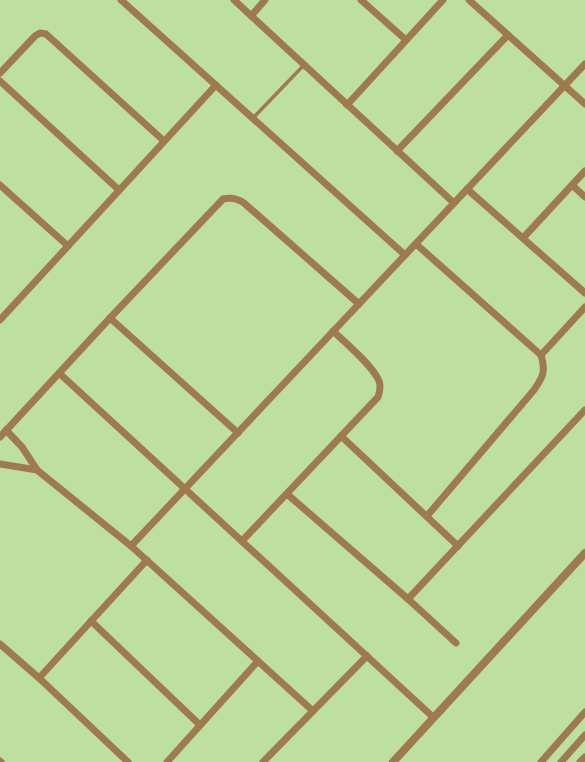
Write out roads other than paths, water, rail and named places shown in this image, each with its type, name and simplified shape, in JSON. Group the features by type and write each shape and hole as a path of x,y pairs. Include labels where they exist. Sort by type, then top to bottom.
{"street":[{"path":"121,0 405,254"},
{"path":"234,0 454,203"},
{"path":"251,16 265,0"},
{"path":"361,0 406,40"},
{"path":"347,105 443,0"},
{"path":"469,0 585,104"},
{"path":"0,73 35,36 40,33 46,34 164,141"},
{"path":"397,152 508,35"},
{"path":"131,546 585,64"},
{"path":"0,81 119,190"},
{"path":"0,320 216,85"},
{"path":"523,238 585,171"},
{"path":"0,185 68,246"},
{"path":"572,185 585,197"},
{"path":"467,189 585,293"},
{"path":"0,437 223,199 229,197 244,203 358,304"},
{"path":"416,244 541,355 544,366 541,379 534,390 427,516"},
{"path":"541,355 585,307"},
{"path":"110,318 238,433"},
{"path":"242,541 376,400 380,386 378,379 372,370 333,331"},
{"path":"59,373 433,717"},
{"path":"408,599 585,410"},
{"path":"6,430 22,446 37,470 131,546 313,711"},
{"path":"341,436 458,546"},
{"path":"0,464 37,470"},
{"path":"287,494 408,599 456,643"},
{"path":"393,762 585,553"},
{"path":"39,678 147,560"},
{"path":"91,621 200,725"},
{"path":"0,644 39,678 128,762"},
{"path":"263,762 367,656"},
{"path":"167,762 258,661"},
{"path":"540,762 585,712"},
{"path":"560,762 585,735"},
{"path":"580,762 585,757"}],"lane":[{"path":"253,118 304,65"}]}
